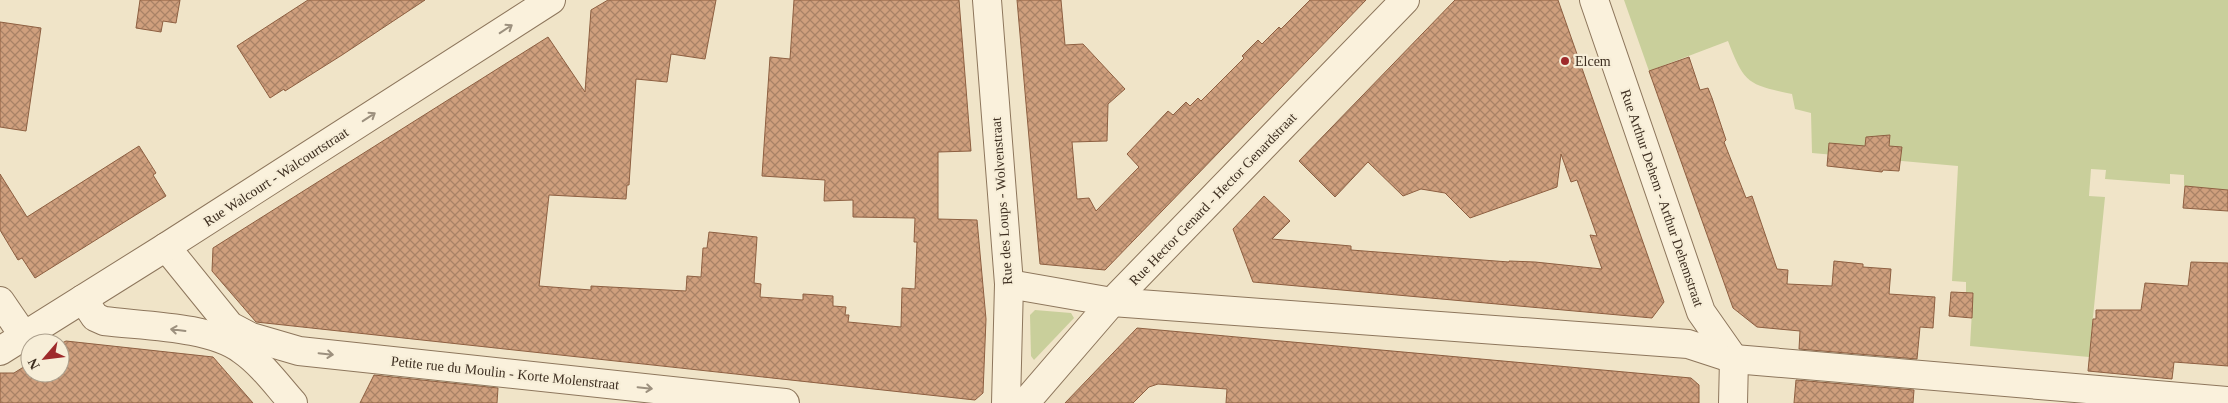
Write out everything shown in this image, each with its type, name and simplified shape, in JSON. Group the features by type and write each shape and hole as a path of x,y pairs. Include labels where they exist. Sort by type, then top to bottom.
{"street":[{"name":"Rue Walcourt - Walcourtstraat","path":"29,333 551,0"},
{"name":"Rue des Loups - Wolvenstraat","path":"988,0 1009,284 1006,403"},
{"name":"Rue Hector Genard - Hector Genardstraat","path":"1025,403 1112,302 1405,0"},
{"name":"Rue Arthur Dehem - Arthur Dehemstraat","path":"1594,0 1701,312 1734,359"},
{"path":"166,247 228,333 285,394"},
{"path":"1009,284 1112,302 1688,344 1734,359 2228,401"},
{"name":"Petite rue du Moulin - Korte Molenstraat","path":"83,299 95,317 104,321 205,333 228,333 251,337 299,351 785,403"},
{"path":"0,301 22,333"},
{"name":"Rue Walcourt - Walcourtstraat","path":"0,351 20,338"},
{"path":"285,394 288,363 299,351"},
{"path":"1733,403 1734,359"}],"green space":[{"path":"1624,0 2228,0 2228,190 2184,186 2184,175 2170,174 2170,184 2105,179 2106,170 2091,169 2089,196 2105,197 2089,357 1970,346 1973,293 1966,293 1966,282 1952,281 1958,166 1812,153 1811,113 1795,109 1792,94 1766,88 1750,80 1739,66 1728,41 1649,71"},
{"path":"1035,310 1071,313 1074,318 1034,360 1031,356 1030,315"}],"building":[{"path":"140,0 180,0 176,23 163,21 161,32 136,28"},
{"path":"308,0 425,0 342,55 285,91 284,89 270,98 237,46"},
{"path":"608,0 716,0 705,59 671,54 667,82 636,79 629,185 627,185 626,199 549,195 539,286 591,290 591,286 686,291 687,276 701,277 703,248 707,248 709,232 757,237 754,283 761,284 760,297 803,300 803,294 833,296 833,306 846,307 845,315 849,315 848,322 901,327 902,288 915,289 917,242 914,242 915,218 853,217 853,200 824,201 825,180 762,176 770,57 790,59 794,0 959,0 971,151 938,152 938,219 977,220 986,319 983,393 975,400 256,322 212,271 213,248 548,37 585,92 591,10"},
{"path":"1017,0 1061,0 1065,45 1083,44 1125,89 1108,104 1107,141 1072,142 1077,199 1089,198 1096,211 1139,167 1127,154 1168,111 1173,115 1186,102 1190,106 1198,98 1201,101 1244,58 1242,56 1258,40 1262,44 1279,27 1281,29 1310,0 1366,0 1105,270 1040,264"},
{"path":"1455,0 1558,0 1664,302 1652,318 1253,282 1233,229 1264,196 1290,221 1272,239 1351,246 1351,250 1509,262 1535,262 1602,269 1590,235 1597,236 1577,180 1571,182 1561,154 1557,187 1470,218 1445,193 1421,189 1403,196 1368,162 1335,197 1299,161"},
{"path":"0,22 41,28 26,131 0,127"},
{"path":"1689,57 1700,90 1708,88 1726,140 1724,142 1746,198 1752,196 1777,269 1788,270 1787,284 1832,286 1834,261 1863,264 1863,267 1891,269 1889,294 1935,297 1933,328 1920,327 1917,359 1799,349 1800,331 1757,327 1733,308 1649,71"},
{"path":"1890,135 1889,146 1902,147 1899,171 1883,170 1882,172 1827,166 1829,143 1865,146 1866,137"},
{"path":"139,146 156,173 153,175 166,196 35,278 22,258 18,260 0,230 0,174 27,217"},
{"path":"2185,186 2228,190 2228,211 2183,208"},
{"path":"2191,262 2228,263 2228,366 2174,362 2172,379 2088,371 2093,319 2096,319 2096,310 2141,310 2145,283 2188,286"},
{"path":"1951,292 1973,293 1972,318 1949,316"},
{"path":"1137,328 1691,378 1699,385 1699,403 1226,403 1227,389 1158,384 1149,387 1133,403 1065,403"},
{"path":"70,341 213,357 253,403 0,403 0,373 14,373 20,369 20,383 70,383"},
{"path":"374,375 498,388 497,403 360,403"},
{"path":"1796,380 1914,390 1913,403 1794,403"}],"place":[{"name":"Elcem","path":"1565,61"}]}
